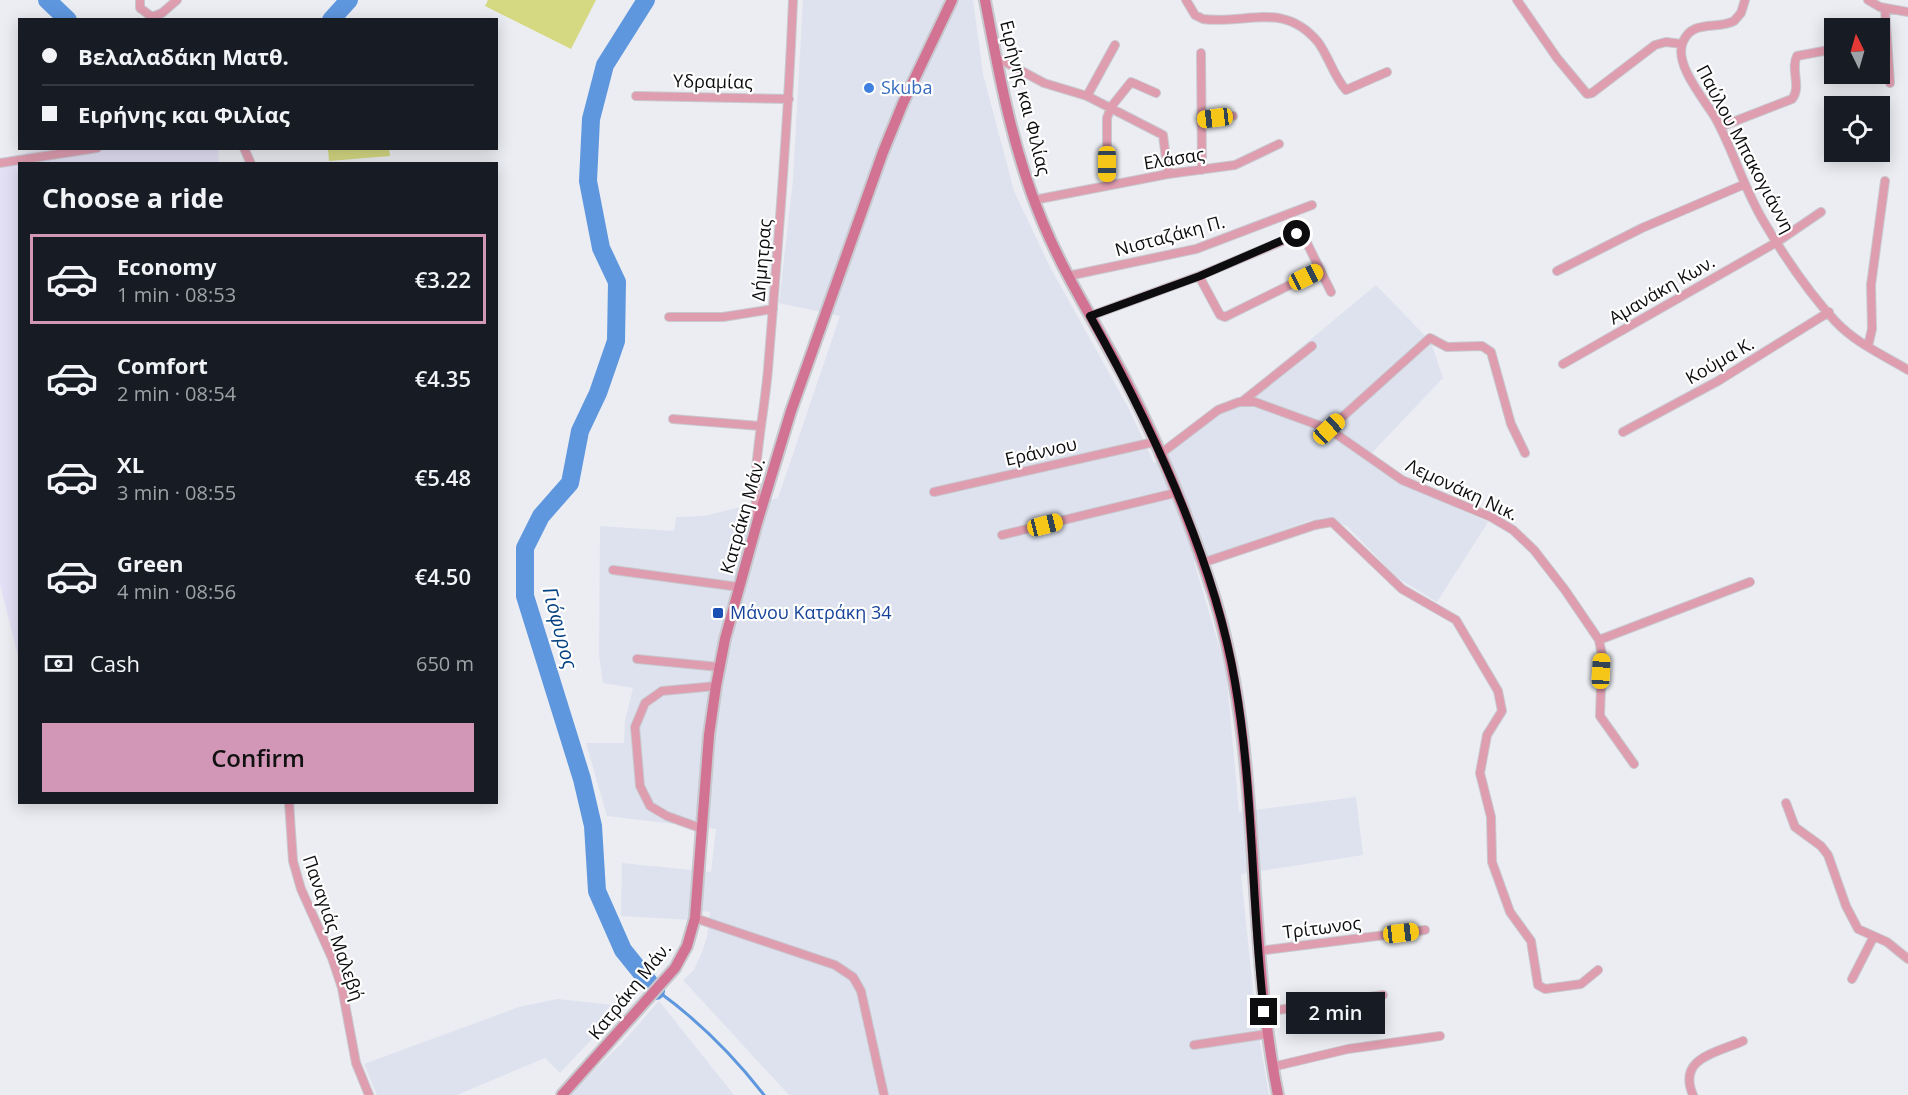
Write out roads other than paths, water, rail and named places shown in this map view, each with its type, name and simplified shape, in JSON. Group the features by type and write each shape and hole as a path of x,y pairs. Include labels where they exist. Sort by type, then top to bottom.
{"street":[{"path":"140,0 140,8 149,15 159,15 177,0"},
{"name":"Δήμητρας","path":"757,523 754,494 773,309 789,99 793,0"},
{"name":"Κατράκη Μάν.","path":"562,1095 675,968 687,946 695,918 709,735 716,686 739,587 791,411 883,152 906,96 952,0"},
{"name":"Ειρήνης και Φιλίας","path":"985,0 1012,130 1034,200 1068,276 1126,382 1160,454 1220,617 1235,681 1264,1012 1278,1095"},
{"path":"1186,0 1195,15 1203,19 1262,15 1300,26 1326,52 1346,90 1387,72"},
{"path":"1517,0 1544,41 1587,94 1592,93 1655,45 1663,42 1682,44 1688,33 1695,28 1734,21 1741,13 1745,0"},
{"path":"1868,0 1886,9 1908,12"},
{"path":"1886,9 1886,18"},
{"name":"Παύλου Μπακογιάννη","path":"1682,44 1684,65 1720,127 1745,184 1777,242 1842,328 1908,370"},
{"path":"1087,96 1115,45"},
{"path":"1720,127 1792,99 1796,94 1794,61 1797,56 1824,51"},
{"path":"1201,53 1202,170"},
{"path":"997,60 1044,83 1087,96 1163,135 1168,174"},
{"path":"1107,186 1107,120 1111,108 1131,82 1156,93"},
{"name":"Υδραμίας","path":"636,96 789,99"},
{"path":"1201,119 1233,116"},
{"name":"Ελάσας","path":"1034,200 1168,174 1235,165 1279,144"},
{"path":"0,164 85,150"},
{"path":"1868,346 1873,325 1871,285 1885,181"},
{"path":"1557,271 1642,228 1745,184"},
{"name":"Νισταζάκη Π.","path":"1068,276 1196,249 1312,205"},
{"name":"Αμανάκη Κων.","path":"1563,364 1777,242 1821,212"},
{"path":"1090,316 1200,276 1297,234 1304,237 1331,292"},
{"path":"1200,276 1220,315 1225,317 1320,270"},
{"path":"669,318 723,317 773,309"},
{"name":"Κούμα Κ.","path":"1623,432 1718,381 1829,312"},
{"path":"1329,429 1430,338 1447,347 1482,346 1491,352 1507,413 1525,453"},
{"path":"1160,454 1211,414 1228,405 1243,401 1312,346"},
{"name":"Λεμονάκη Νικ.","path":"1243,401 1262,404 1329,429 1402,480 1491,517 1519,534 1565,590 1599,640 1602,655 1600,716 1634,764"},
{"path":"673,419 760,426"},
{"name":"Εράννου","path":"934,492 1154,442"},
{"path":"1002,535 1175,493"},
{"path":"1202,563 1315,525 1332,522 1402,589 1456,620 1498,691 1502,703 1502,711 1487,735 1480,773 1491,817 1492,862 1510,912 1530,941 1538,985 1545,989 1576,986 1598,970"},
{"path":"613,570 739,587"},
{"path":"1599,640 1750,582"},
{"path":"637,659 720,667"},
{"path":"703,829 667,816 650,806 640,786 635,727 645,702 662,691 716,686"},
{"path":"1786,803 1795,827 1826,852 1856,926 1891,945 1908,959"},
{"name":"Παναγιάς Μαλεβή","path":"289,804 293,861 301,889 332,958 342,988 356,1064 369,1095"},
{"path":"695,918 827,962 850,974 861,991 884,1095"},
{"name":"Τρίτωνος","path":"1258,951 1425,930"},
{"path":"1852,978 1874,936"},
{"path":"1264,1012 1383,995"},
{"path":"1194,1045 1267,1034"},
{"path":"1272,1067 1348,1050 1440,1036"},
{"path":"1693,1095 1689,1075 1691,1066 1698,1060 1743,1041"}],"waterway":[{"name":"Γιόφυρος","path":"47,0 66,18"},
{"name":"Γιόφυρος","path":"333,18 349,0"},
{"name":"Γιόφυρος","path":"646,0 605,65 591,119 588,181 601,248 617,282 616,341 598,393 580,431 570,483 541,516 525,548 525,596 582,779 593,826 597,891 623,950 656,991"},
{"name":"Γιόφυρος","path":"659,992 715,1040 764,1095"}],"place":[{"name":"Skuba","path":"869,88"},
{"name":"Μάνου Κατράκη 34","path":"718,613"}]}
